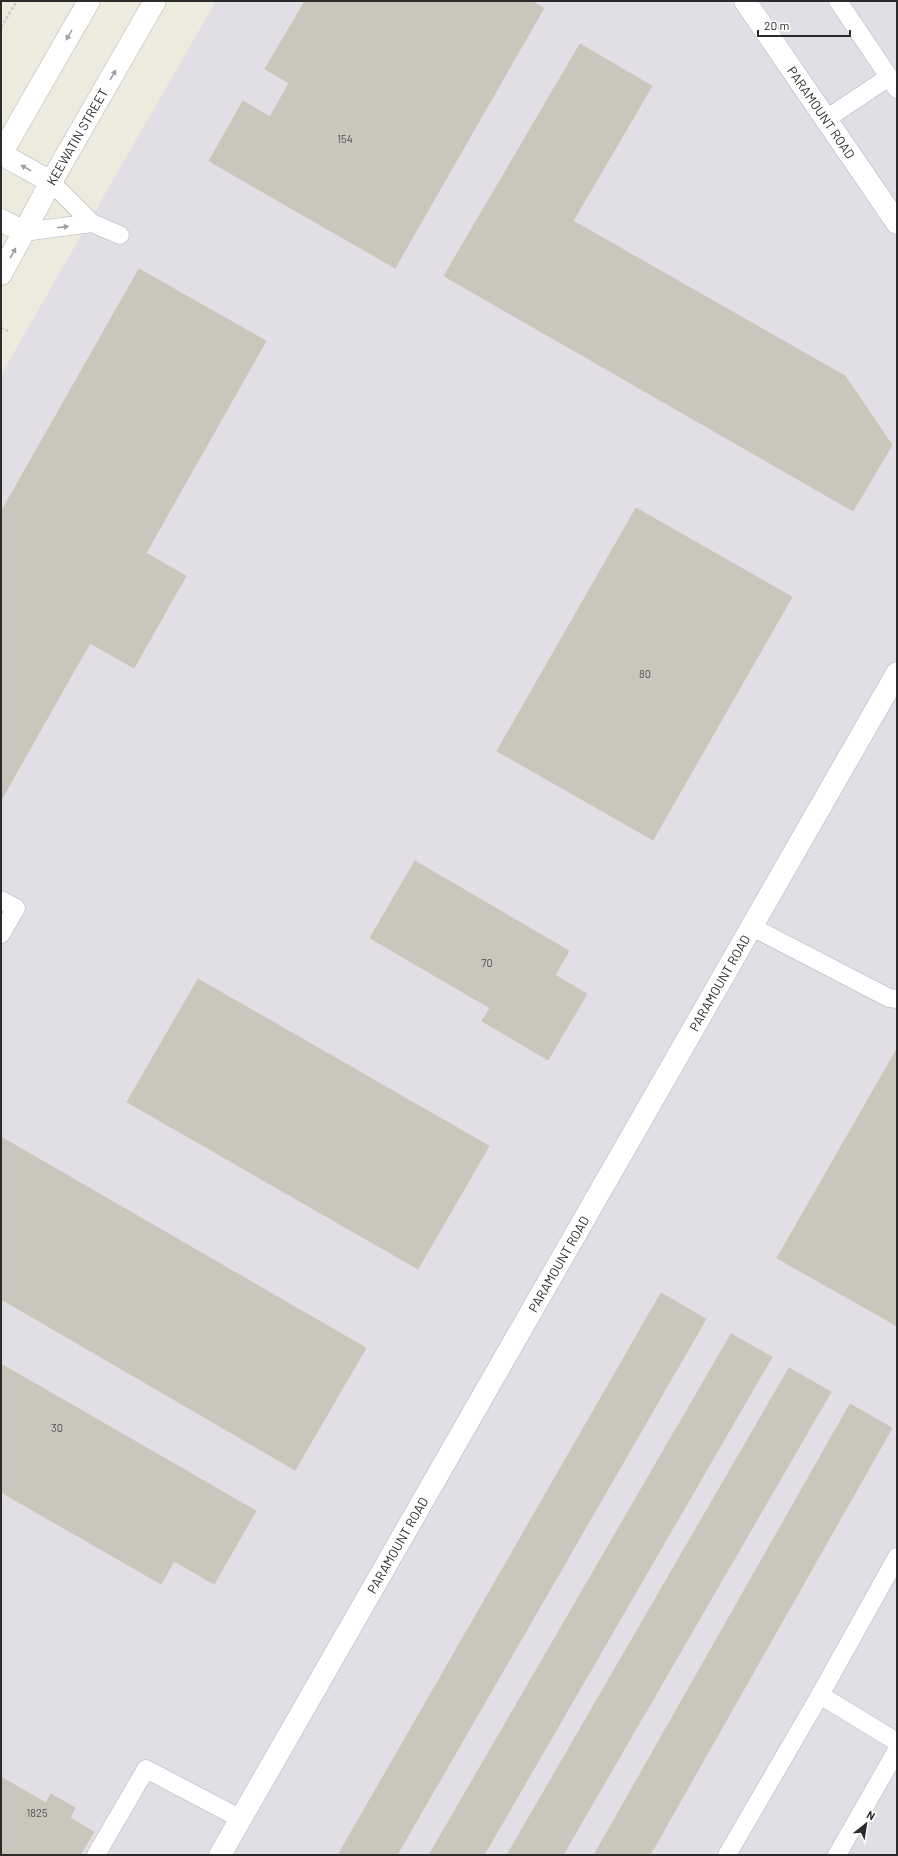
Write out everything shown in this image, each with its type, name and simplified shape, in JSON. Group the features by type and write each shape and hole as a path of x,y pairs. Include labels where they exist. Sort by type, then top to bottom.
{"street":[{"path":"51,182 1,154 89,1"},
{"name":"KEEWATIN STREET","path":"1,274 51,182 155,1"},
{"name":"PARAMOUNT ROAD","path":"745,1 897,223"},
{"path":"1,220 24,232"},
{"name":"PARAMOUNT ROAD","path":"220,1855 897,673"}],"lane":[{"path":"826,119 893,83 838,1"},
{"path":"51,182 92,223 120,235"},
{"path":"24,232 92,223"},
{"path":"1,900 16,908 1,934"},
{"path":"752,927 889,998 897,999"},
{"path":"727,1855 820,1695 897,1557"},
{"path":"820,1695 897,1742"},
{"path":"837,1855 897,1750"},
{"path":"96,1855 146,1769 241,1819"}],"path":[{"path":"1,27 17,1"},
{"path":"1,328 8,331"}],"shaded area":[{"path":"216,1 897,1 897,1855 1,1855 1,375"}],"building":[{"path":"305,1 531,1 544,8 395,268 209,161 243,101 270,117 289,83 265,69"},
{"path":"580,44 652,86 573,221 845,376 892,445 853,511 444,276"},
{"path":"139,269 266,341 146,553 186,576 134,668 90,643 1,800 1,512"},
{"path":"636,508 792,597 653,840 497,751"},
{"path":"415,861 569,951 555,975 587,994 548,1060 482,1021 490,1008 370,938"},
{"path":"198,979 489,1146 418,1269 127,1102"},
{"path":"897,1049 897,1326 777,1258"},
{"path":"1,1137 366,1348 295,1470 1,1299"},
{"path":"661,1293 706,1319 397,1855 338,1855"},
{"path":"731,1334 772,1357 484,1855 429,1855"},
{"path":"1,1364 256,1511 214,1584 174,1561 161,1584 1,1492"},
{"path":"789,1368 831,1392 563,1855 507,1855"},
{"path":"850,1404 892,1428 650,1855 594,1855"},
{"path":"1,1777 46,1803 51,1794 75,1808 70,1818 94,1832 80,1855 1,1855"}]}
